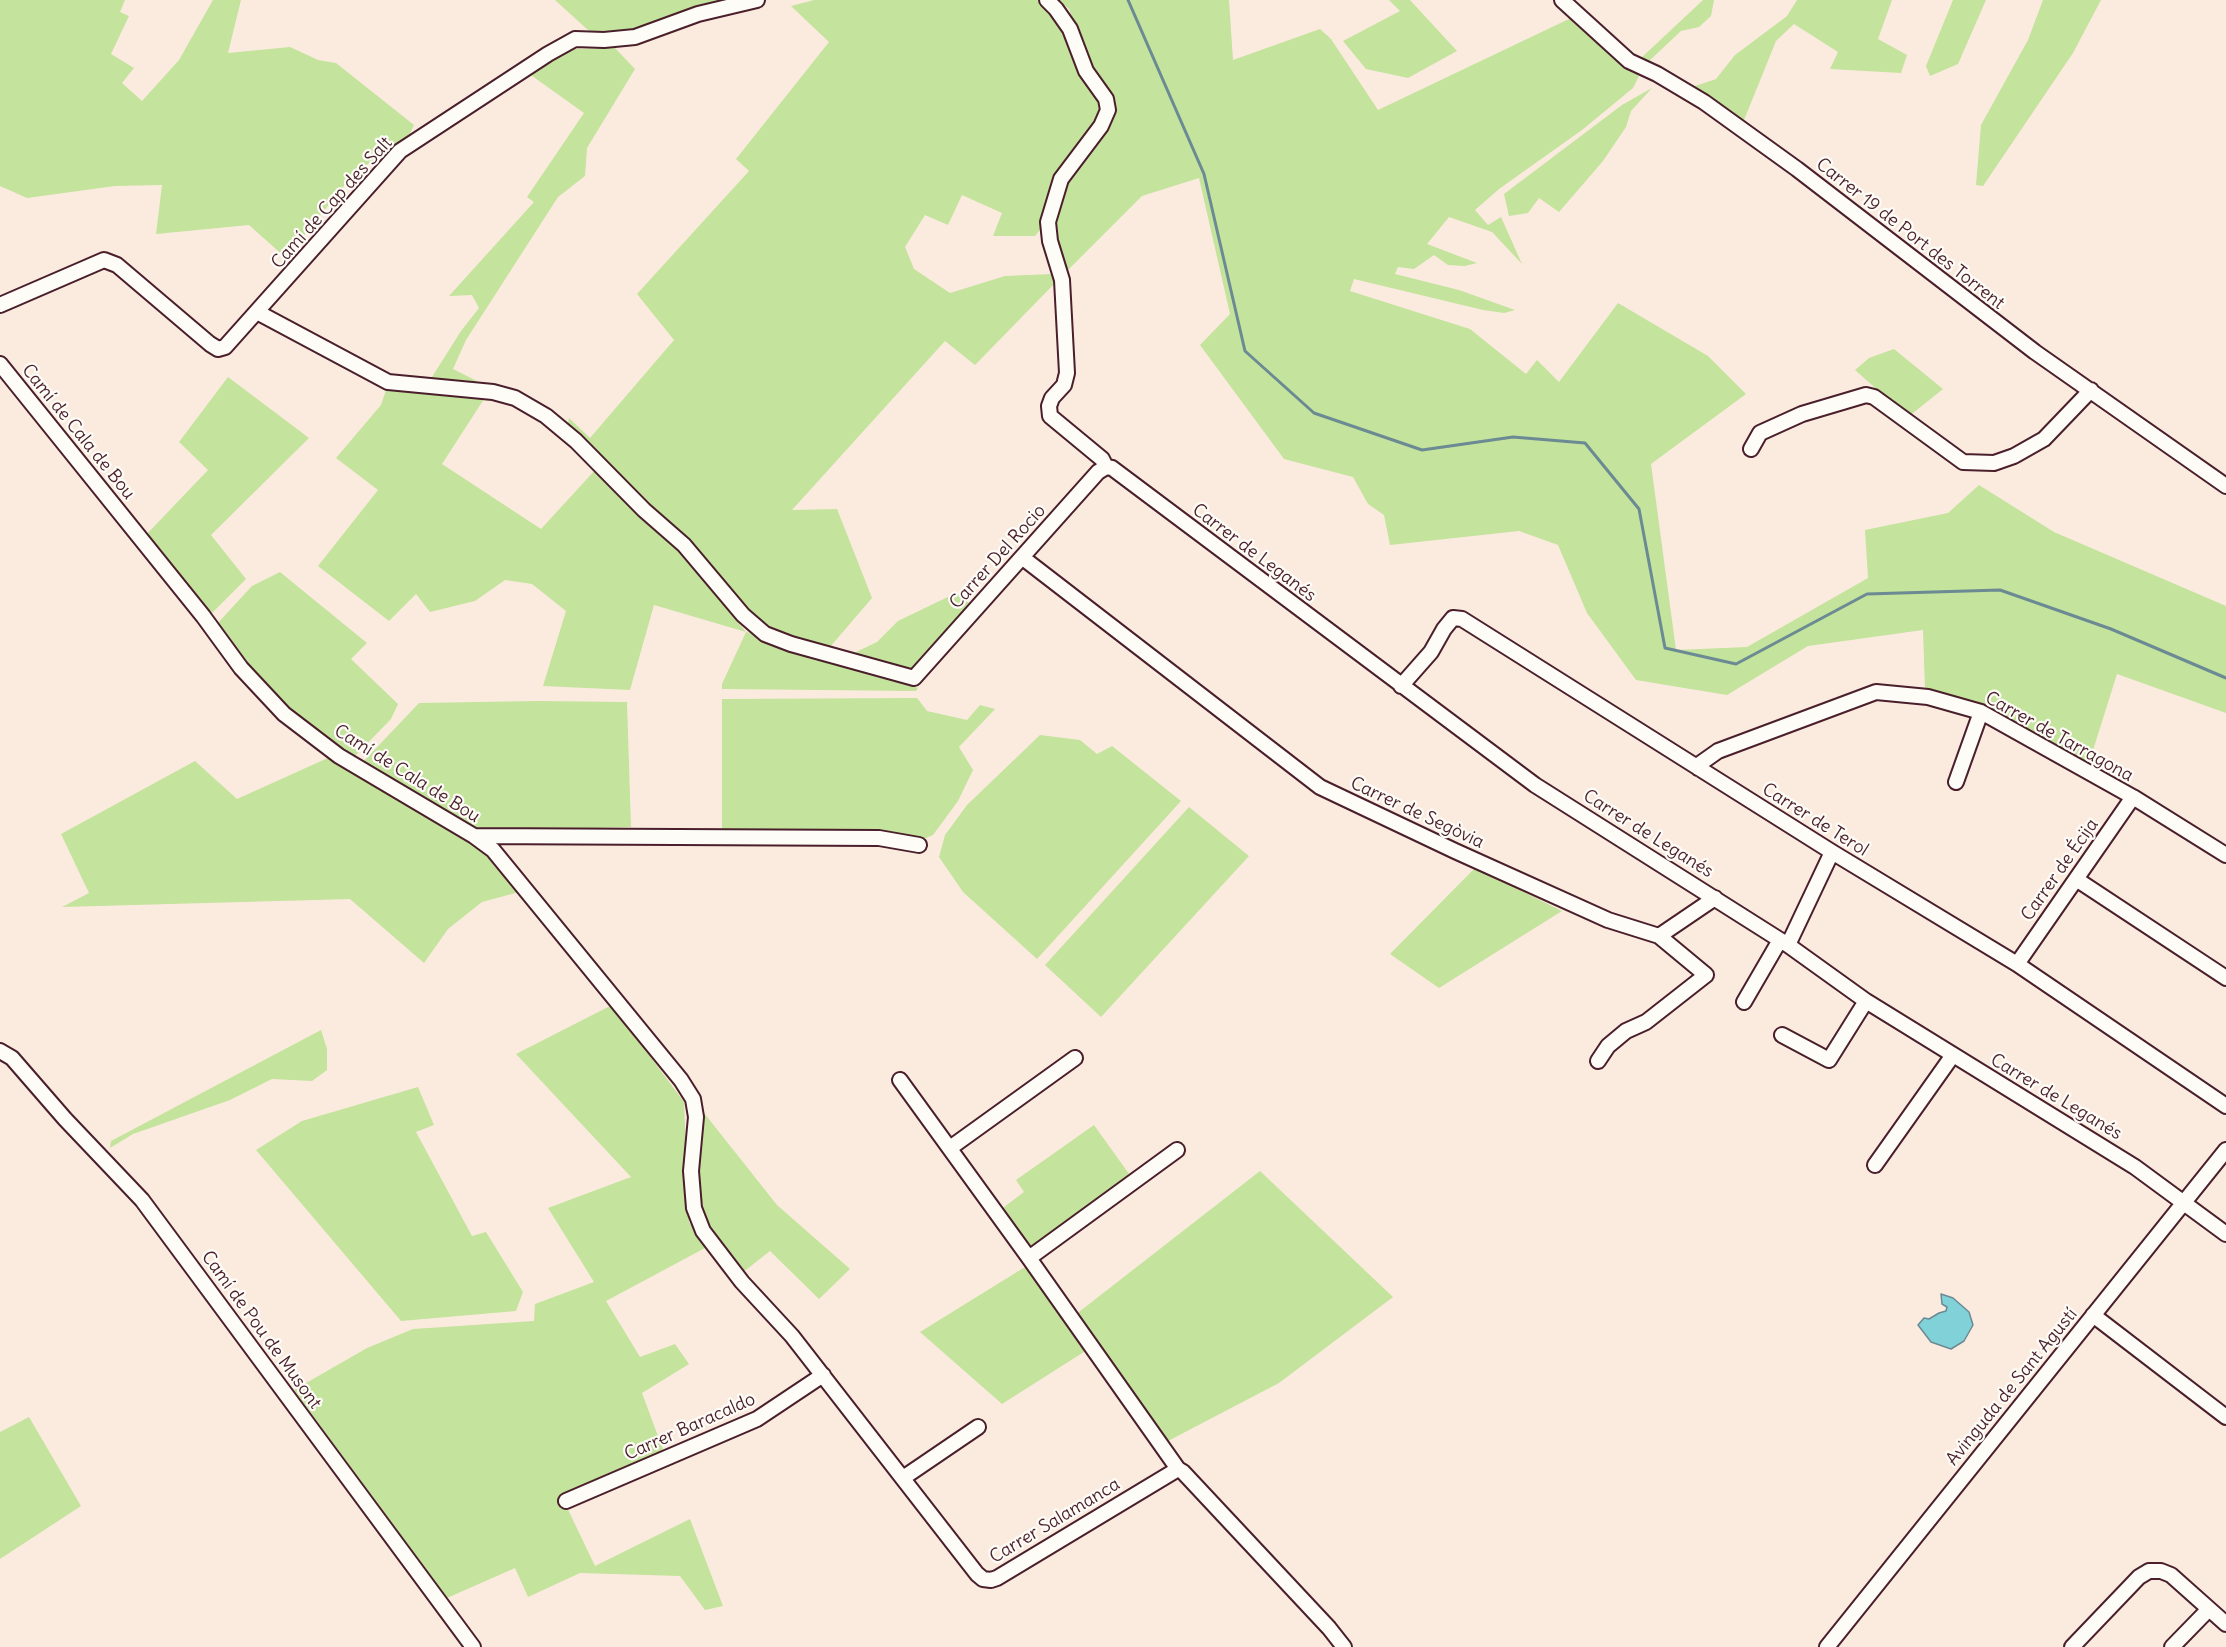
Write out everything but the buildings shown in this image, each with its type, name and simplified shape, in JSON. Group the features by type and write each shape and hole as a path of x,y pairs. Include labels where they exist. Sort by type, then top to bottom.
{"street":[{"name":"Camí de Cap des Salt","path":"0,305 104,260 117,265 218,349 225,347 400,151 548,54 576,39 604,40 635,37 698,14 757,0"},
{"name":"Carrer de Leganés","path":"1047,0 1070,29 1086,71 1106,99 1108,110 1101,126 1061,179 1048,222 1050,240 1062,280 1067,373 1064,385 1052,398 1049,406 1050,416 1102,459 1109,468 1535,785 1784,943 1866,1001 2135,1167 2226,1234"},
{"name":"Carrer 19 de Port des Torrent","path":"1562,0 1629,61 1657,74 1704,102 1806,176 2035,352 2226,486"},
{"name":"Carrer Del Rocio","path":"257,312 388,382 493,392 515,398 546,416 576,441 644,510 684,545 743,615 765,633 791,644 914,678 1098,472 1109,468"},
{"name":"Camí de Cala de Bou","path":"0,364 203,616 241,668 284,714 339,756 474,836 493,850 681,1080 693,1099 696,1117 691,1172 694,1208 703,1231 714,1248"},
{"path":"1751,449 1760,433 1802,414 1866,394 1874,397 1962,462 1994,463 2013,456 2044,439 2091,390"},
{"name":"Carrer de Segòvia","path":"1023,558 1320,787 1608,920 1659,936 1706,975 1646,1022 1626,1030 1608,1046 1598,1061"},
{"name":"Carrer de Terol","path":"1401,686 1431,652 1453,618 1462,619 1832,852 2017,964 2226,1106"},
{"name":"Carrer de Tarragona","path":"1698,768 1701,763 1718,751 1876,692 1928,697 1981,712 2133,798 2226,855"},
{"path":"1956,783 1981,712"},
{"name":"Carrer de Écija","path":"2017,964 2133,798"},
{"path":"474,836 879,838 919,845"},
{"path":"1744,1002 1784,943 1832,852"},
{"path":"2076,879 2226,978"},
{"path":"1659,936 1715,898"},
{"path":"1782,1035 1828,1059 1866,1001"},
{"name":"Camí de Pou de Musont","path":"0,1051 12,1058 142,1200 473,1647"},
{"path":"1875,1165 1953,1055"},
{"path":"950,1148 1075,1058"},
{"path":"900,1080 1178,1469 1184,1472 1200,1489 1321,1619 1344,1647"},
{"path":"1029,1258 1177,1150"},
{"name":"Avinguda de Sant Agustí","path":"1827,1647 2226,1150"},
{"name":"Carrer Salamanca","path":"714,1248 792,1336 983,1579 991,1580 1178,1469"},
{"path":"2092,1315 2226,1417"},
{"name":"Carrer Baracaldo","path":"566,1501 757,1419 823,1375"},
{"path":"903,1478 978,1427"},
{"path":"2072,1647 2139,1577 2150,1571 2160,1570 2171,1575 2226,1624"},
{"path":"2172,1647 2209,1609"}],"green space":[{"path":"0,0 125,0 120,12 129,16 111,54 134,68 122,83 142,101 179,60 213,0 241,0 228,53 290,47 318,60 336,63 414,125 407,140 355,172 286,258 249,225 156,234 162,185 115,186 27,198 0,186"},
{"path":"555,0 739,0 639,31 601,37 588,30"},
{"path":"814,0 1037,0 1061,22 1079,71 1098,95 1102,110 1043,226 1035,236 993,236 1002,213 962,195 948,225 925,215 905,247 914,269 950,293 1005,276 1052,274 1057,281 975,365 945,341 792,510 837,509 872,598 830,647 854,653 877,642 898,621 956,593 974,607 913,673 770,631 746,614 567,428 569,418 590,438 674,340 637,294 749,171 736,159 829,42 791,6"},
{"path":"1058,0 1229,0 1233,60 1320,29 1331,39 1378,110 1571,18 1639,76 1633,88 1582,130 1499,189 1475,210 1488,225 1501,217 1522,264 1492,232 1449,217 1427,244 1477,263 1465,266 1448,265 1434,255 1414,269 1398,267 1395,274 1459,290 1515,310 1504,313 1483,310 1354,279 1350,291 1470,329 1526,374 1537,360 1559,382 1618,303 1708,356 1746,394 1651,464 1676,650 1747,647 1868,578 1865,530 1948,513 1979,485 2054,532 2226,606 2226,713 2117,674 2089,763 1982,705 1925,689 1923,630 1808,646 1727,695 1636,680 1587,613 1558,545 1519,531 1390,545 1384,515 1368,504 1353,477 1284,459 1200,345 1230,314 1199,178 1142,196 1065,273 1055,241 1055,221 1065,184 1117,109 1087,60 1069,9"},
{"path":"1389,0 1410,0 1457,51 1408,78 1366,69 1343,41 1400,11"},
{"path":"1703,0 1714,0 1711,16 1699,27 1681,31 1648,62 1640,59"},
{"path":"1797,0 1892,0 1878,39 1907,55 1901,73 1830,69 1838,52 1794,24 1776,41 1742,125 1689,88 1716,79 1735,55 1787,16"},
{"path":"1953,0 1986,0 1958,64 1930,76 1926,66"},
{"path":"2043,0 2101,0 2073,53 1983,186 1976,185 1981,125 2028,40"},
{"path":"615,48 635,69 587,148 585,176 558,197 466,340 453,369 491,388 395,376 432,377 461,331 479,308 472,295 449,296 534,202 527,197 584,113 528,73 575,49"},
{"path":"1652,88 1631,111 1626,127 1603,161 1559,212 1539,198 1528,213 1509,216 1504,194 1622,105"},
{"path":"1894,349 1943,389 1908,417 1855,370 1869,358"},
{"path":"228,377 309,438 211,535 246,579 208,617 145,536 208,470 179,442"},
{"path":"386,390 484,399 442,464 541,529 597,468 645,520 674,543 746,632 654,605 630,690 543,686 566,611 532,584 505,580 475,601 430,612 416,594 389,621 318,566 378,490 336,458 381,405"},
{"path":"280,572 367,643 351,659 398,704 391,719 354,757 345,756 288,711 247,668 215,626 252,586"},
{"path":"746,632 755,634 775,645 905,682 918,688 916,691 722,689 722,684"},
{"path":"917,698 927,711 967,720 980,705 995,709 959,747 973,770 958,801 933,835 919,841 722,833 722,699"},
{"path":"627,702 631,827 477,831 362,763 419,703"},
{"path":"1040,735 1080,740 1097,754 1112,746 1181,801 1037,959 963,892 939,857 945,835 967,805"},
{"path":"330,757 481,850 519,892 482,902 448,929 424,963 350,899 62,907 89,893 61,834 195,761 237,799"},
{"path":"1189,807 1249,856 1101,1017 1045,965"},
{"path":"1475,868 1562,911 1439,988 1390,954"},
{"path":"612,1005 684,1102 689,1222 705,1248 606,1301 640,1357 675,1344 689,1364 642,1393 665,1455 563,1499 595,1566 690,1519 723,1606 705,1610 680,1576 580,1573 528,1597 515,1568 447,1598 294,1390 367,1348 413,1329 534,1321 535,1304 594,1282 548,1208 631,1177 516,1054"},
{"path":"321,1030 327,1049 327,1070 312,1081 272,1079 230,1100 133,1134 110,1148 111,1141"},
{"path":"418,1087 434,1125 416,1132 472,1236 486,1232 523,1292 516,1311 401,1321 256,1150 302,1121"},
{"path":"704,1113 777,1205 850,1269 819,1299 770,1251 742,1273 705,1224 698,1171"},
{"path":"1094,1125 1132,1178 1029,1252 1000,1210 1024,1192 1016,1180"},
{"path":"1260,1171 1393,1297 1279,1383 1168,1441 1075,1315"},
{"path":"1025,1267 1087,1350 1002,1404 920,1332"},
{"path":"29,1417 81,1506 0,1559 0,1432"}],"water":[{"path":"1941,1294 1953,1298 1969,1312 1973,1325 1964,1341 1951,1349 1931,1342 1918,1325 1924,1318 1929,1319 1946,1311 1947,1307 1942,1304"}],"waterway":[{"path":"1128,0 1204,174 1245,351 1314,413 1422,450 1513,437 1585,443 1639,509 1665,648 1736,664 1867,594 2000,590 2111,629 2226,678"}]}
